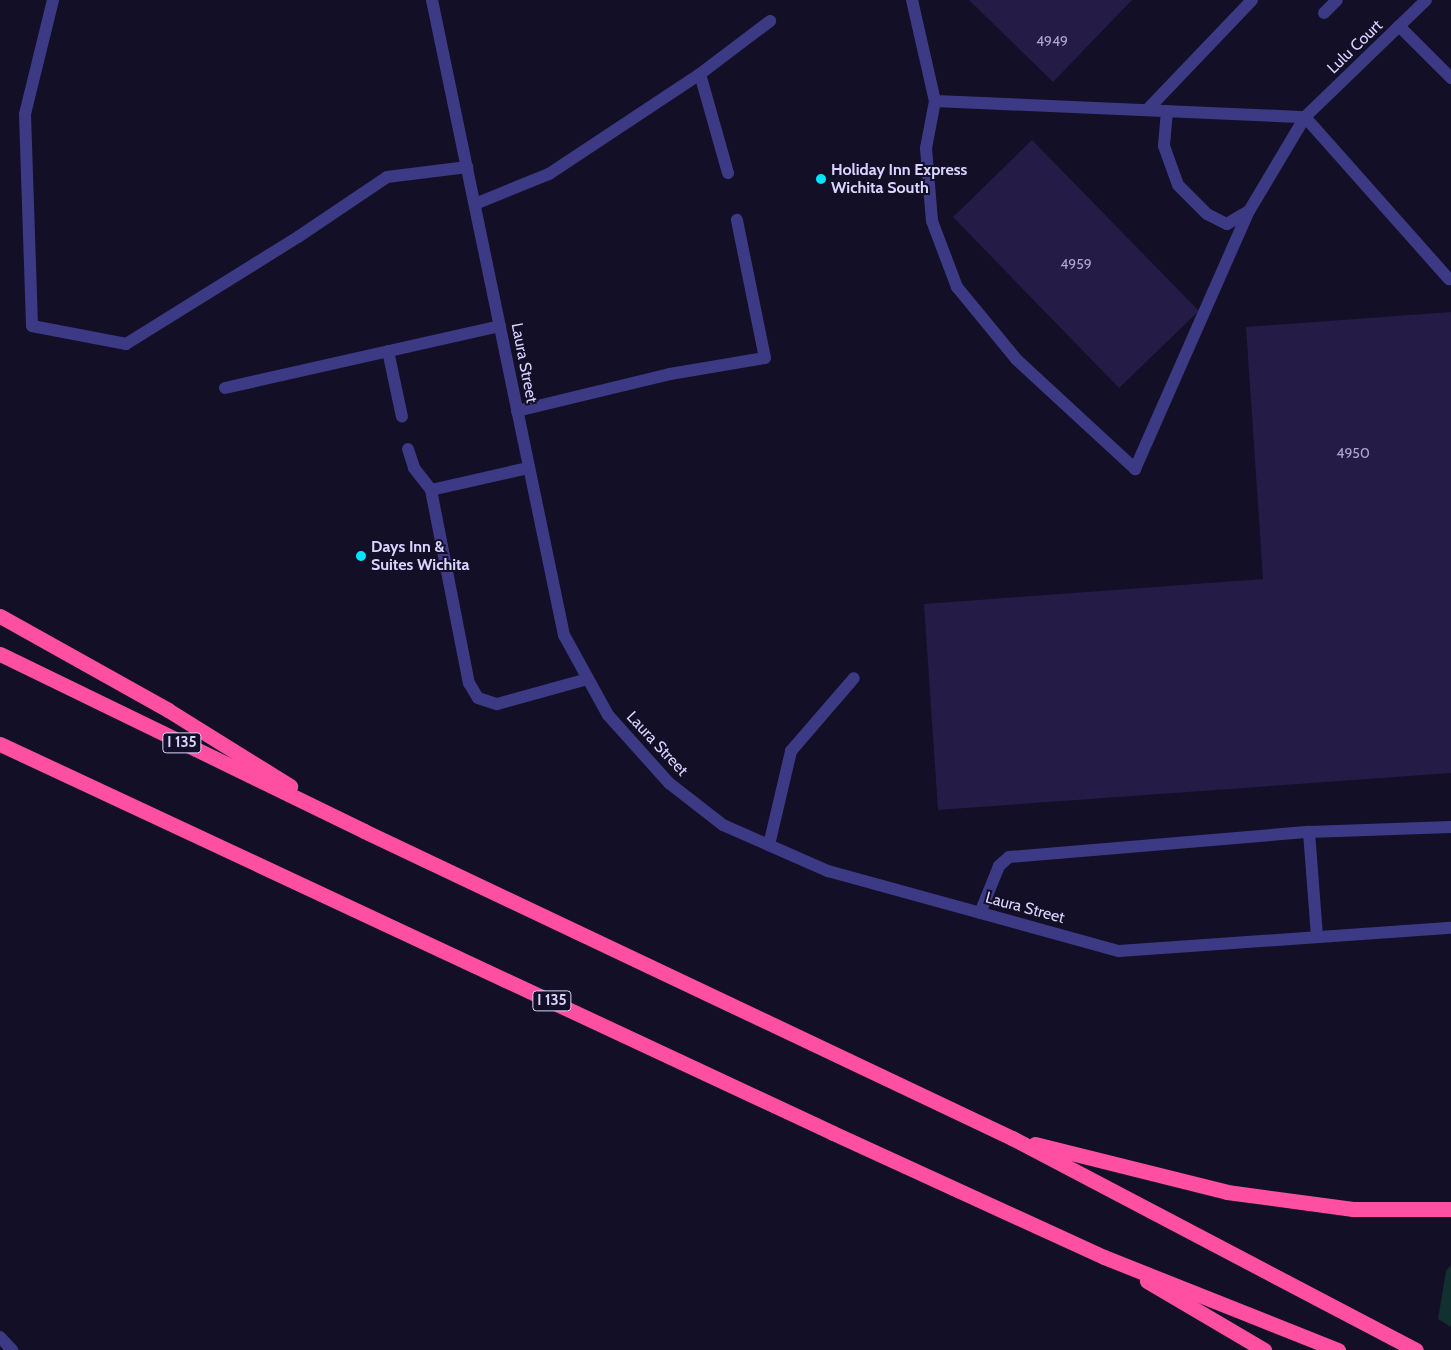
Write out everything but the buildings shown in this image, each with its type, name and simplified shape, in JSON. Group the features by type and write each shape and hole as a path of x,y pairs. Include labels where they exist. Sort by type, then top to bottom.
{"highway":[{"path":"0,616 168,710 364,831"},
{"name":"I 135","path":"0,654 364,831 1012,1138"},
{"name":"I 135","path":"0,744 824,1129 1104,1257"},
{"path":"1012,1138 1227,1192 1353,1209 1451,1209"},
{"path":"1012,1138 1416,1350"},
{"path":"1104,1257 1264,1350"},
{"path":"1104,1257 1338,1350"}],"street":[{"path":"53,0 26,114 32,326 126,344 298,237 387,177 467,167"},
{"name":"Laura Street","path":"432,0 564,635 608,715 669,783 723,825 828,871 1119,951 1451,928"},
{"path":"912,0 935,100 1306,117 1449,278"},
{"path":"1147,110 1252,0"},
{"path":"1324,13 1337,0"},
{"name":"Lulu Court","path":"935,100 926,148 932,221 957,287 1017,360 1135,468 1248,211 1306,117 1426,0"},
{"path":"475,204 549,174 700,74 770,21"},
{"path":"1400,26 1451,78"},
{"path":"700,74 728,173"},
{"path":"1167,111 1164,146 1178,184 1207,214 1227,224 1248,211"},
{"path":"517,411 670,374 765,358 737,220"},
{"path":"225,388 500,326"},
{"path":"388,351 402,417"},
{"path":"408,449 414,468 431,490 468,683 478,698 497,704 588,679"},
{"path":"431,490 528,468"},
{"path":"769,845 791,751 854,678"},
{"path":"980,913 998,866 1009,857 1309,832 1451,827"},
{"path":"1309,832 1317,937"},
{"path":"0,1337 12,1350"}],"green space":[{"path":"1451,1265 1451,1327 1438,1319 1446,1271"}],"place":[{"name":"Holiday Inn Express Wichita South","path":"821,179"},
{"name":"Days Inn & Suites Wichita","path":"361,556"}]}
